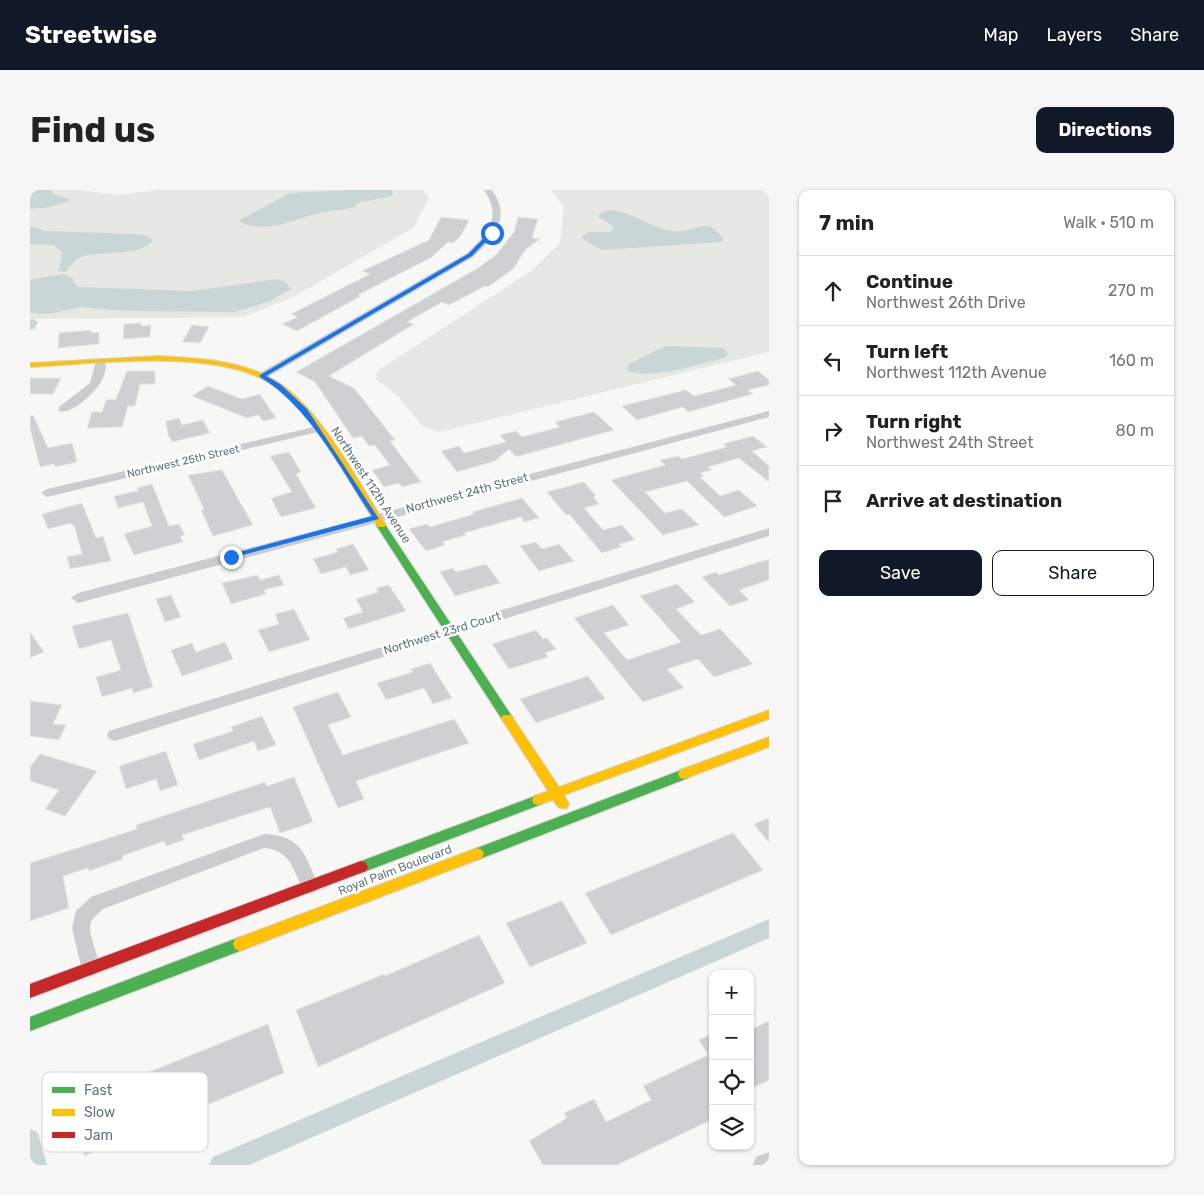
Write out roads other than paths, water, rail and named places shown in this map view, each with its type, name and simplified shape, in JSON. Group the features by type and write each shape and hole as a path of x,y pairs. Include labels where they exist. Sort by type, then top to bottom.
{"main road":[{"name":"Northwest 112th Avenue","path":"30,365 164,356 224,364 262,376 293,398 318,429 571,817"},
{"name":"Royal Palm Boulevard","path":"30,991 769,714"},
{"name":"Royal Palm Boulevard","path":"30,1024 769,742"}],"street":[{"path":"262,376 470,255 492,233 497,220 497,207 488,190"},
{"path":"63,409 84,395 94,385 101,375 101,361"},
{"name":"Northwest 24th Street","path":"78,598 376,517 769,414"},
{"name":"Northwest 25th Street","path":"47,492 318,429"},
{"name":"Northwest 23rd Court","path":"115,735 769,532"},
{"path":"90,968 82,928 83,917 97,903 264,841 282,842 294,852 310,886"},
{"path":"764,1165 769,1163"}],"waterway":[{"path":"30,327 33,322"},
{"path":"221,1165 769,928"},
{"path":"30,1141 35,1165"}]}
